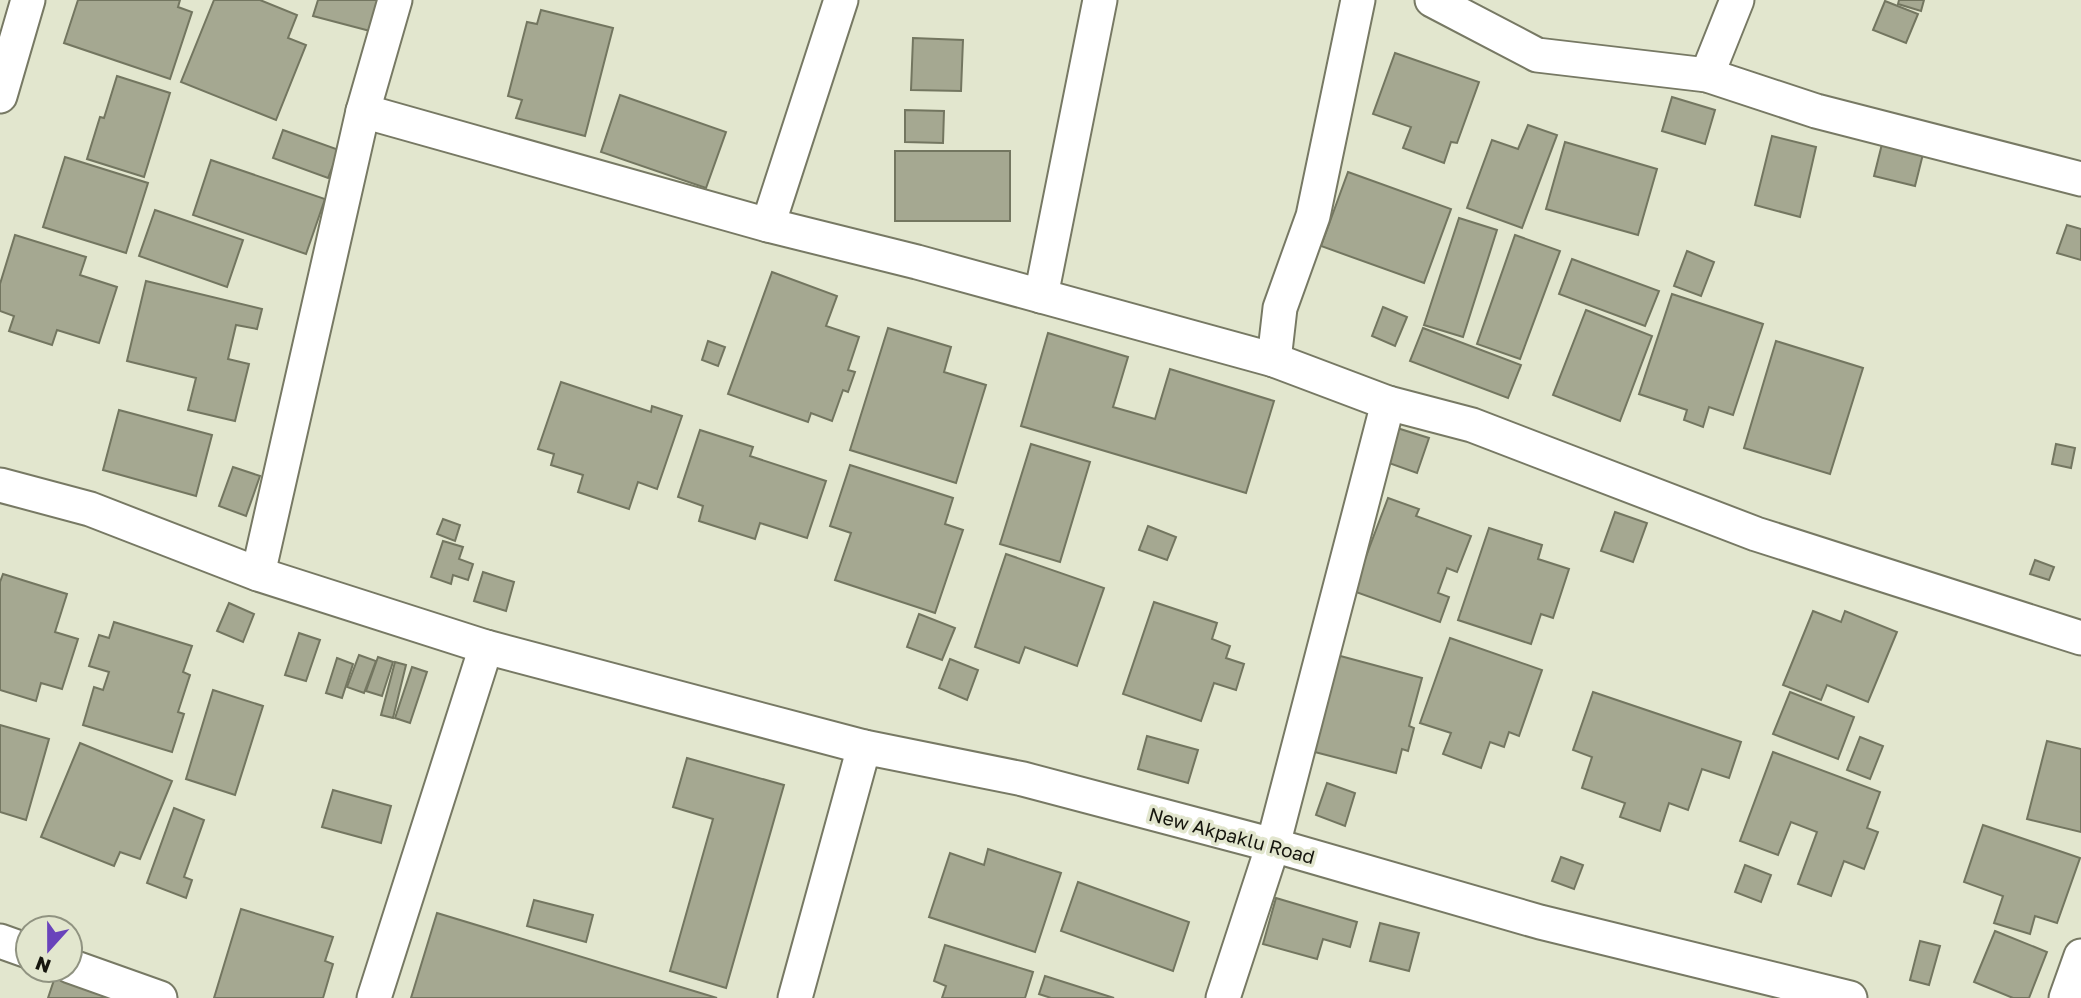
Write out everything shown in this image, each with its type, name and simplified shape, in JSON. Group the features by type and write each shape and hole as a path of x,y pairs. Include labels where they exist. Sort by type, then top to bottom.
{"street":[{"path":"0,96 28,0"},
{"path":"258,573 363,111 395,0"},
{"path":"768,225 841,0"},
{"path":"1041,296 1100,0"},
{"path":"1274,360 1280,308 1313,216 1358,0"},
{"path":"1432,0 1537,55 1707,75 1816,111 2081,179"},
{"path":"1707,75 1737,0"},
{"path":"363,111 768,225 1274,360 1388,402 1472,425 1756,534 2081,638"},
{"path":"1223,998 1273,845 1388,402"},
{"name":"New Akpaklu Road","path":"0,485 90,509 258,573 486,647 864,747 1023,779 1273,845 1539,922 1850,998"},
{"path":"374,998 486,647"},
{"path":"795,998 864,747"},
{"path":"2066,998 2081,956"},
{"path":"84,971 160,998"}],"building":[{"path":"78,0 180,0 178,7 192,12 170,79 64,43"},
{"path":"214,0 260,0 297,15 288,38 306,45 276,120 181,82"},
{"path":"318,0 378,0 370,31 313,16"},
{"path":"1899,0 1924,0 1921,11 1898,4"},
{"path":"1885,1 1918,14 1906,43 1873,30"},
{"path":"541,10 613,28 585,136 516,118 522,100 508,96 527,22 537,24"},
{"path":"913,38 963,40 961,91 911,90"},
{"path":"1395,53 1479,82 1457,143 1451,142 1444,163 1403,148 1411,127 1373,114"},
{"path":"117,76 170,93 144,177 87,159"},
{"path":"620,95 726,132 706,188 601,152"},
{"path":"1672,97 1715,110 1705,144 1662,131"},
{"path":"905,110 944,111 943,143 905,142"},
{"path":"1528,125 1557,135 1522,228 1467,208 1492,140 1518,149"},
{"path":"283,130 339,150 328,178 273,158"},
{"path":"1772,136 1816,147 1800,217 1755,205"},
{"path":"1565,142 1657,169 1638,235 1546,209"},
{"path":"1882,144 1923,154 1915,186 1874,176"},
{"path":"895,151 1010,151 1010,221 895,221"},
{"path":"65,157 148,183 126,253 43,227"},
{"path":"211,160 325,199 306,254 193,215"},
{"path":"1348,172 1451,209 1424,283 1321,246"},
{"path":"155,210 243,240 227,287 139,256"},
{"path":"1459,218 1497,230 1463,337 1424,325"},
{"path":"2067,225 2081,229 2081,260 2057,253"},
{"path":"15,235 86,257 80,275 117,287 99,343 57,330 52,345 9,331 14,316 0,311 0,284"},
{"path":"1515,235 1560,251 1520,359 1477,344"},
{"path":"1687,251 1714,262 1701,296 1674,286"},
{"path":"1572,259 1659,291 1645,326 1559,294"},
{"path":"772,272 837,296 826,326 859,337 848,370 855,372 848,392 843,390 832,421 811,413 808,422 728,394"},
{"path":"146,281 262,309 257,329 236,325 228,359 249,364 235,421 188,410 196,378 127,361"},
{"path":"1672,294 1763,324 1733,415 1709,407 1703,427 1684,420 1687,410 1639,394"},
{"path":"1383,307 1407,317 1395,346 1372,336"},
{"path":"1586,310 1652,336 1620,421 1553,395"},
{"path":"888,328 951,347 944,372 986,385 956,483 850,450"},
{"path":"1423,328 1521,365 1508,398 1410,361"},
{"path":"1048,333 1128,357 1113,407 1155,419 1170,369 1274,401 1246,493 1021,426"},
{"path":"708,341 725,347 718,366 702,360"},
{"path":"1776,341 1863,368 1830,474 1744,448"},
{"path":"561,382 651,412 652,406 682,416 657,489 638,482 629,509 578,492 583,475 551,465 554,454 538,449"},
{"path":"119,410 212,435 196,496 103,470"},
{"path":"1397,428 1429,438 1417,473 1386,462"},
{"path":"700,430 753,447 750,456 826,481 807,538 760,523 755,539 699,521 703,506 678,497"},
{"path":"1031,444 1090,462 1060,562 1000,544"},
{"path":"2056,444 2075,448 2071,468 2052,464"},
{"path":"850,465 953,498 945,524 963,530 935,613 835,580 851,533 830,526"},
{"path":"233,467 260,476 246,516 219,506"},
{"path":"1388,498 1419,509 1416,516 1471,536 1457,572 1447,568 1438,593 1449,597 1440,622 1353,591"},
{"path":"1615,512 1647,523 1633,562 1601,551"},
{"path":"443,519 460,525 455,541 437,534"},
{"path":"1148,526 1176,537 1167,560 1139,550"},
{"path":"1489,528 1542,545 1538,559 1569,569 1553,618 1541,614 1531,644 1458,620"},
{"path":"443,541 463,547 459,559 473,564 468,580 453,575 451,584 431,577"},
{"path":"1006,554 1104,588 1077,666 1025,647 1019,663 975,647"},
{"path":"2035,560 2054,567 2049,580 2030,574"},
{"path":"483,572 514,582 506,611 474,601"},
{"path":"3,574 67,594 55,632 78,639 62,689 41,683 36,701 0,690 0,582"},
{"path":"1154,602 1217,623 1212,639 1230,646 1226,658 1244,664 1236,690 1214,683 1201,721 1123,694"},
{"path":"229,603 254,614 243,642 217,631"},
{"path":"1813,611 1841,622 1845,611 1897,632 1868,702 1827,685 1821,700 1783,685"},
{"path":"919,614 955,628 942,660 907,647"},
{"path":"114,622 192,646 183,672 190,675 178,712 184,714 172,752 83,725 94,687 103,690 109,672 89,666 99,635 109,638"},
{"path":"299,633 320,640 306,681 285,675"},
{"path":"1450,638 1542,670 1519,736 1509,732 1504,747 1490,742 1481,768 1443,754 1451,733 1420,723"},
{"path":"1333,654 1422,678 1409,726 1414,728 1408,751 1402,749 1396,773 1307,750"},
{"path":"359,655 376,661 364,693 347,687"},
{"path":"378,657 393,662 382,696 366,691"},
{"path":"337,658 353,664 342,698 326,693"},
{"path":"950,659 978,670 967,700 939,688"},
{"path":"395,662 406,665 393,718 381,715"},
{"path":"412,667 427,672 410,723 395,718"},
{"path":"213,690 263,706 235,795 186,779"},
{"path":"1593,692 1741,742 1729,778 1702,769 1688,810 1669,803 1660,831 1620,817 1625,803 1582,788 1592,757 1573,750"},
{"path":"1790,692 1854,717 1838,759 1773,734"},
{"path":"0,725 49,739 26,820 0,812"},
{"path":"1147,736 1198,750 1188,783 1138,769"},
{"path":"1860,737 1883,746 1870,779 1847,770"},
{"path":"2047,741 2081,749 2081,832 2027,819"},
{"path":"80,743 172,781 140,859 120,852 114,866 41,837"},
{"path":"1773,752 1880,792 1867,828 1878,832 1864,869 1844,861 1831,896 1798,884 1817,832 1791,822 1778,855 1740,841"},
{"path":"687,758 784,785 726,988 670,971 713,819 673,807"},
{"path":"1327,783 1355,793 1345,826 1316,815"},
{"path":"333,790 391,806 381,843 322,827"},
{"path":"174,808 204,820 184,877 192,880 186,898 147,883"},
{"path":"1983,825 2080,858 2057,923 2035,916 2030,934 1994,923 2003,896 1964,882"},
{"path":"988,849 1061,873 1035,952 929,917 950,853 984,865"},
{"path":"1561,857 1583,865 1574,889 1552,881"},
{"path":"1745,865 1771,875 1761,902 1735,892"},
{"path":"1078,882 1189,922 1173,971 1061,931"},
{"path":"1276,898 1357,922 1350,947 1323,939 1317,959 1263,944"},
{"path":"534,900 593,915 586,942 527,926"},
{"path":"241,909 333,937 325,961 333,964 323,998 214,998"},
{"path":"437,913 717,998 411,998"},
{"path":"1380,923 1419,933 1409,971 1370,961"},
{"path":"1995,931 2047,952 2029,998 2013,998 1974,982"},
{"path":"1920,941 1940,946 1929,985 1910,980"},
{"path":"945,945 1033,972 1025,998 942,998 946,986 934,981"},
{"path":"1045,976 1114,998 1051,998 1039,994"},
{"path":"53,984 77,984 111,995 110,998 48,998"}]}
